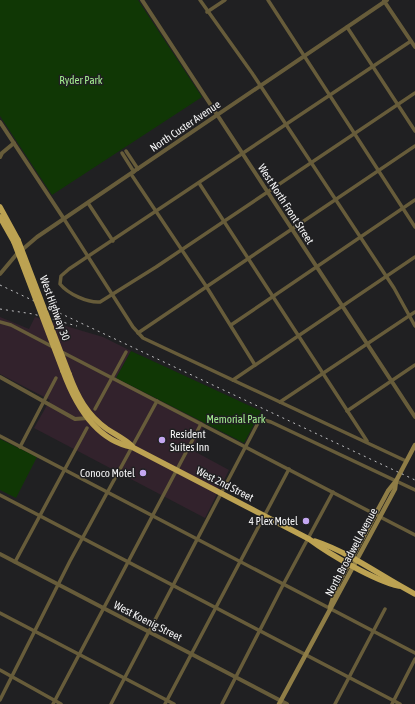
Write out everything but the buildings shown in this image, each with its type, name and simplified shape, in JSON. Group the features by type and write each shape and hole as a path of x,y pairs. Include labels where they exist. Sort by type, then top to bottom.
{"highway":[{"name":"West Highway 30","path":"0,208 16,241 79,398 90,417"},
{"name":"West Highway 30","path":"0,217 16,241 75,401 90,417"},
{"name":"West 2nd Street","path":"90,417 132,446 176,470 309,539 324,550 353,562 385,582 399,586 415,594"}],"main road":[{"name":"North Broadwell Avenue","path":"353,562 375,514 390,487 396,481 415,445"},
{"name":"North Broadwell Avenue","path":"280,702 329,609 332,596 380,517 395,489 396,481"}],"street":[{"name":"West North Front Street","path":"143,0 415,417"},
{"path":"200,0 207,12 261,86 359,238 386,277 415,326"},
{"path":"207,12 225,0"},
{"path":"268,0 415,227"},
{"path":"385,1 415,47"},
{"name":"North Custer Avenue","path":"0,274 26,246 64,219 385,1"},
{"path":"347,27 415,132"},
{"path":"411,41 285,124 61,276 60,284 65,290 96,302 100,302 182,250 224,220 415,93"},
{"path":"0,122 138,333 146,340 406,461"},
{"path":"1,153 14,143"},
{"path":"138,333 415,146"},
{"path":"126,151 138,169"},
{"path":"122,154 156,212 206,286 255,365"},
{"path":"199,183 368,442"},
{"path":"231,325 415,200"},
{"path":"88,203 113,241"},
{"path":"233,380 415,257"},
{"path":"280,402 415,312"},
{"path":"0,322 11,325 113,377 415,535"},
{"path":"95,409 126,352"},
{"path":"347,411 415,365"},
{"name":"West 2nd Street","path":"0,377 77,420 90,417"},
{"path":"20,447 56,378"},
{"path":"0,700 82,538 108,493 157,400"},
{"path":"111,704 172,584 259,421 264,420 271,422 415,490"},
{"path":"54,702 201,424"},
{"path":"15,562 87,428"},
{"path":"0,436 196,540 415,653"},
{"path":"166,702 289,469"},
{"path":"222,704 333,492"},
{"path":"0,495 260,630 393,702 400,704"},
{"name":"West Koenig Street","path":"0,554 236,677 280,702 287,704"},
{"path":"335,704 385,609"},
{"path":"0,612 80,654 166,702 174,704"},
{"path":"393,702 415,659"},
{"path":"0,670 13,676 54,702 61,704"}],"shaded area":[{"path":"0,317 29,329 35,317 103,337 131,351 116,378 205,423 192,450 229,470 205,518 34,428 50,400 0,374"}],"green space":[{"name":"Ryder Park","path":"0,0 138,0 202,97 52,195 0,116"},
{"name":"Memorial Park","path":"131,351 261,411 244,443 116,378"},
{"path":"0,439 37,457 16,498 0,490"}],"railway":[{"path":"0,285 415,480"},
{"path":"0,309 33,314 77,326"}],"place":[{"name":"Resident Suites Inn","path":"162,440"},
{"name":"Conoco Motel","path":"143,473"},
{"name":"4 Plex Motel","path":"306,521"}]}
